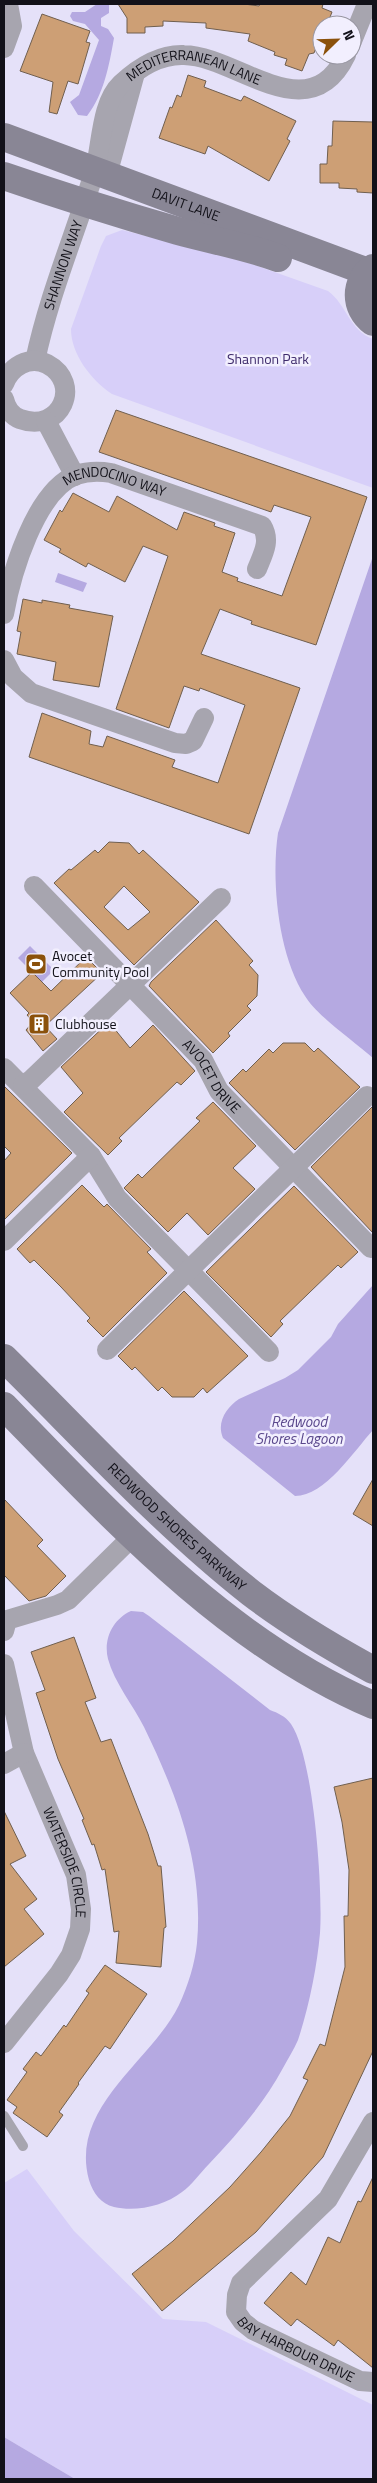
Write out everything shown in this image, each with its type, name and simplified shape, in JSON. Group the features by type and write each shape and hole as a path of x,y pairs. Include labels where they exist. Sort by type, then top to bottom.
{"main road":[{"name":"DAVIT LANE","path":"4,137 367,276"},
{"name":"DAVIT LANE","path":"4,176 84,203 181,232 367,276"},
{"path":"367,276 358,298 362,309 373,322"},
{"name":"REDWOOD SHORES PARKWAY","path":"4,1358 170,1522 216,1564 253,1594 304,1629 373,1670"},
{"path":"4,1406 132,1537 246,1632 289,1661 345,1693 373,1705"}],"street":[{"path":"4,48 12,26 8,4"},
{"path":"362,17 367,4"},
{"name":"MEDITERRANEAN LANE","path":"134,73 155,60 186,55 202,58 277,87 298,90 310,88 326,79 336,71 340,65"},
{"name":"SHANNON WAY","path":"35,361 44,318 84,203 101,173 134,73"},
{"path":"4,384 16,366 35,361 54,369 61,377 65,397 55,415 46,421 31,423 16,418 4,402"},
{"path":"46,421 75,476"},
{"name":"MENDOCINO WAY","path":"4,614 12,577 35,522 46,503 61,486 75,476 92,472 110,473 262,526 267,540 258,569"},
{"path":"4,660 13,678 31,693 175,743 186,744 193,742 204,718"},
{"name":"AVOCET DRIVE","path":"34,886 203,1060 219,1091 371,1248"},
{"path":"23,1086 221,898"},
{"path":"4,1068 92,1156 117,1198 268,1352"},
{"path":"107,1350 367,1096"},
{"path":"4,1241 92,1156"},
{"path":"5,1622 68,1600 132,1537"},
{"name":"WATERSIDE CIRCLE","path":"4,1664 24,1753 76,1875 81,1898 82,1920 77,1942 63,1968 4,2043"},
{"path":"4,1764 24,1753"},
{"name":"BAY HARBOUR DRIVE","path":"367,2382 253,2330 239,2317 236,2307 241,2283 328,2199 373,2122"}],"lane":[{"path":"4,2116 23,2146"}],"green space":[{"name":"Shannon Park","path":"122,230 238,259 328,291 340,303 353,324 365,335 373,339 373,488 112,394 90,374 74,348 71,329 106,236"},
{"path":"27,2169 74,2231 163,2319 206,2322 373,2405 373,2479 75,2479 4,2437 4,2183"}],"water":[{"path":"97,4 109,4 109,13 101,18 101,26 108,29 114,38 108,69 98,98 87,116 78,115 70,102 79,95 99,40 85,24 73,21 70,16 72,12 85,12"},
{"path":"373,556 373,1058 318,1012 305,996 288,960 279,917 275,873 278,833"},
{"path":"58,573 87,583 83,592 55,582"},
{"name":"Avocet Community Pool","path":"30,946 54,970 42,982 18,958"},
{"name":"Redwood Shores Lagoon","path":"373,1285 373,1430 328,1481 306,1494 295,1496 223,1438 221,1432 222,1421 230,1406 239,1399 298,1370 331,1337 338,1324"},
{"path":"131,1611 143,1612 149,1616 270,1710 281,1715 291,1724 299,1741 306,1765 311,1794 318,1857 321,1913 317,1959 306,2014 298,2040 275,2082 239,2130 186,2189 167,2201 150,2207 131,2209 109,2206 101,2201 93,2189 89,2180 86,2154 91,2130 101,2108 116,2086 166,2026 179,2005 195,1958 198,1914 192,1858 186,1831 177,1805 144,1727 119,1685 108,1659 107,1644 111,1630 119,1619"},
{"path":"4,2437 75,2479 4,2479"}],"building":[{"path":"118,4 244,4 259,6 260,4 323,4 322,8 332,12 331,15 312,15 312,53 309,54 302,71 285,65 287,59 274,55 275,52 248,41 250,34 206,28 206,23 163,21 163,26 145,27 145,33 127,33 127,18"},
{"path":"42,14 90,31 86,42 90,43 78,84 68,81 57,114 49,112 53,82 20,71"},
{"path":"188,75 206,81 204,87 241,101 244,96 296,121 287,139 290,141 269,181 208,146 205,154 159,138 170,107 172,108 177,95 181,97"},
{"path":"333,121 373,122 373,193 357,192 357,189 339,188 339,183 320,183 320,164 327,164 328,146 332,146"},
{"path":"116,410 367,497 316,645 251,624 252,621 220,609 201,654 300,688 249,834 29,757 42,713 91,731 89,744 103,747 107,736 175,760 172,767 218,783 245,705 200,688 199,691 184,686 169,728 116,709 168,556 143,546 125,582 88,563 86,567 59,552 61,549 44,540 60,510 62,512 73,493 109,512 117,496 177,530 184,512 215,523 214,526 235,533 222,572 238,578 237,581 282,596 311,517 274,505 271,512 99,452"},
{"path":"23,599 42,603 42,600 70,605 69,608 113,616 99,687 53,680 56,662 17,654 21,632 17,631"},
{"path":"109,842 129,843 139,854 143,850 199,902 134,965 54,883 69,869 71,870 95,850 98,853","holes":["124,886 150,912 128,930 104,907"]},
{"path":"216,920 253,961 249,965 258,975 257,996 247,1006 251,1010 228,1033 230,1036 213,1053 149,986"},
{"path":"86,957 102,973 45,1026 57,1039 43,1051 26,1030 33,1022 27,1015 29,1013 10,993 32,972 51,991"},
{"path":"109,1022 130,1048 153,1025 195,1071 181,1085 177,1082 119,1138 122,1141 108,1155 64,1112 83,1093 61,1067"},
{"path":"283,1043 305,1043 314,1052 318,1048 360,1087 295,1150 229,1083 243,1069 246,1072 269,1049 273,1053"},
{"path":"4,1086 72,1153 4,1220 4,1161 11,1153 4,1146"},
{"path":"213,1102 256,1146 233,1168 255,1189 208,1235 187,1213 168,1232 124,1188 138,1174 142,1178 200,1121 196,1118"},
{"path":"373,1106 373,1233 311,1167"},
{"path":"82,1185 104,1207 107,1204 151,1249 147,1252 167,1273 103,1337 87,1321 90,1318 61,1287 34,1260 30,1263 17,1249"},
{"path":"294,1186 358,1252 341,1268 338,1265 280,1321 283,1324 271,1337 206,1272"},
{"path":"184,1291 248,1356 207,1393 203,1388 194,1397 172,1397 162,1387 158,1391 135,1367 132,1370 118,1356"},
{"path":"373,1479 373,1526 353,1514"},
{"path":"4,1499 43,1540 37,1546 66,1576 46,1596 29,1601 4,1575"},
{"path":"74,1637 96,1698 85,1702 101,1742 111,1739 148,1834 158,1866 161,1866 166,1927 164,1928 161,1967 116,1963 119,1931 114,1932 105,1869 102,1870 94,1844 92,1845 82,1820 84,1819 58,1759 36,1693 45,1690 31,1652"},
{"path":"373,1778 373,2051 323,2157 256,2232 162,2311 132,2274 173,2241 230,2187 261,2152 290,2116 308,2080 303,2078 320,2044 325,2046 345,1967 344,1916 348,1916 349,1870 342,1822 334,1787"},
{"path":"4,1811 26,1856 10,1864 37,1899 24,1909 44,1934 4,1967"},
{"path":"105,1965 147,1994 110,2049 105,2046 78,2083 59,2112 63,2115 47,2137 13,2113 17,2107 7,2100 27,2072 23,2069 36,2052 41,2056 64,2025 66,2027 89,1993 86,1991"},
{"path":"373,2177 373,2368 338,2340 334,2346 297,2319 291,2326 264,2303 291,2272 306,2285 328,2237 340,2243 358,2201 361,2202"}],"place":[{"name":"Avocet Community Pool","path":"36,964"},
{"name":"Clubhouse","path":"39,1024"}]}
